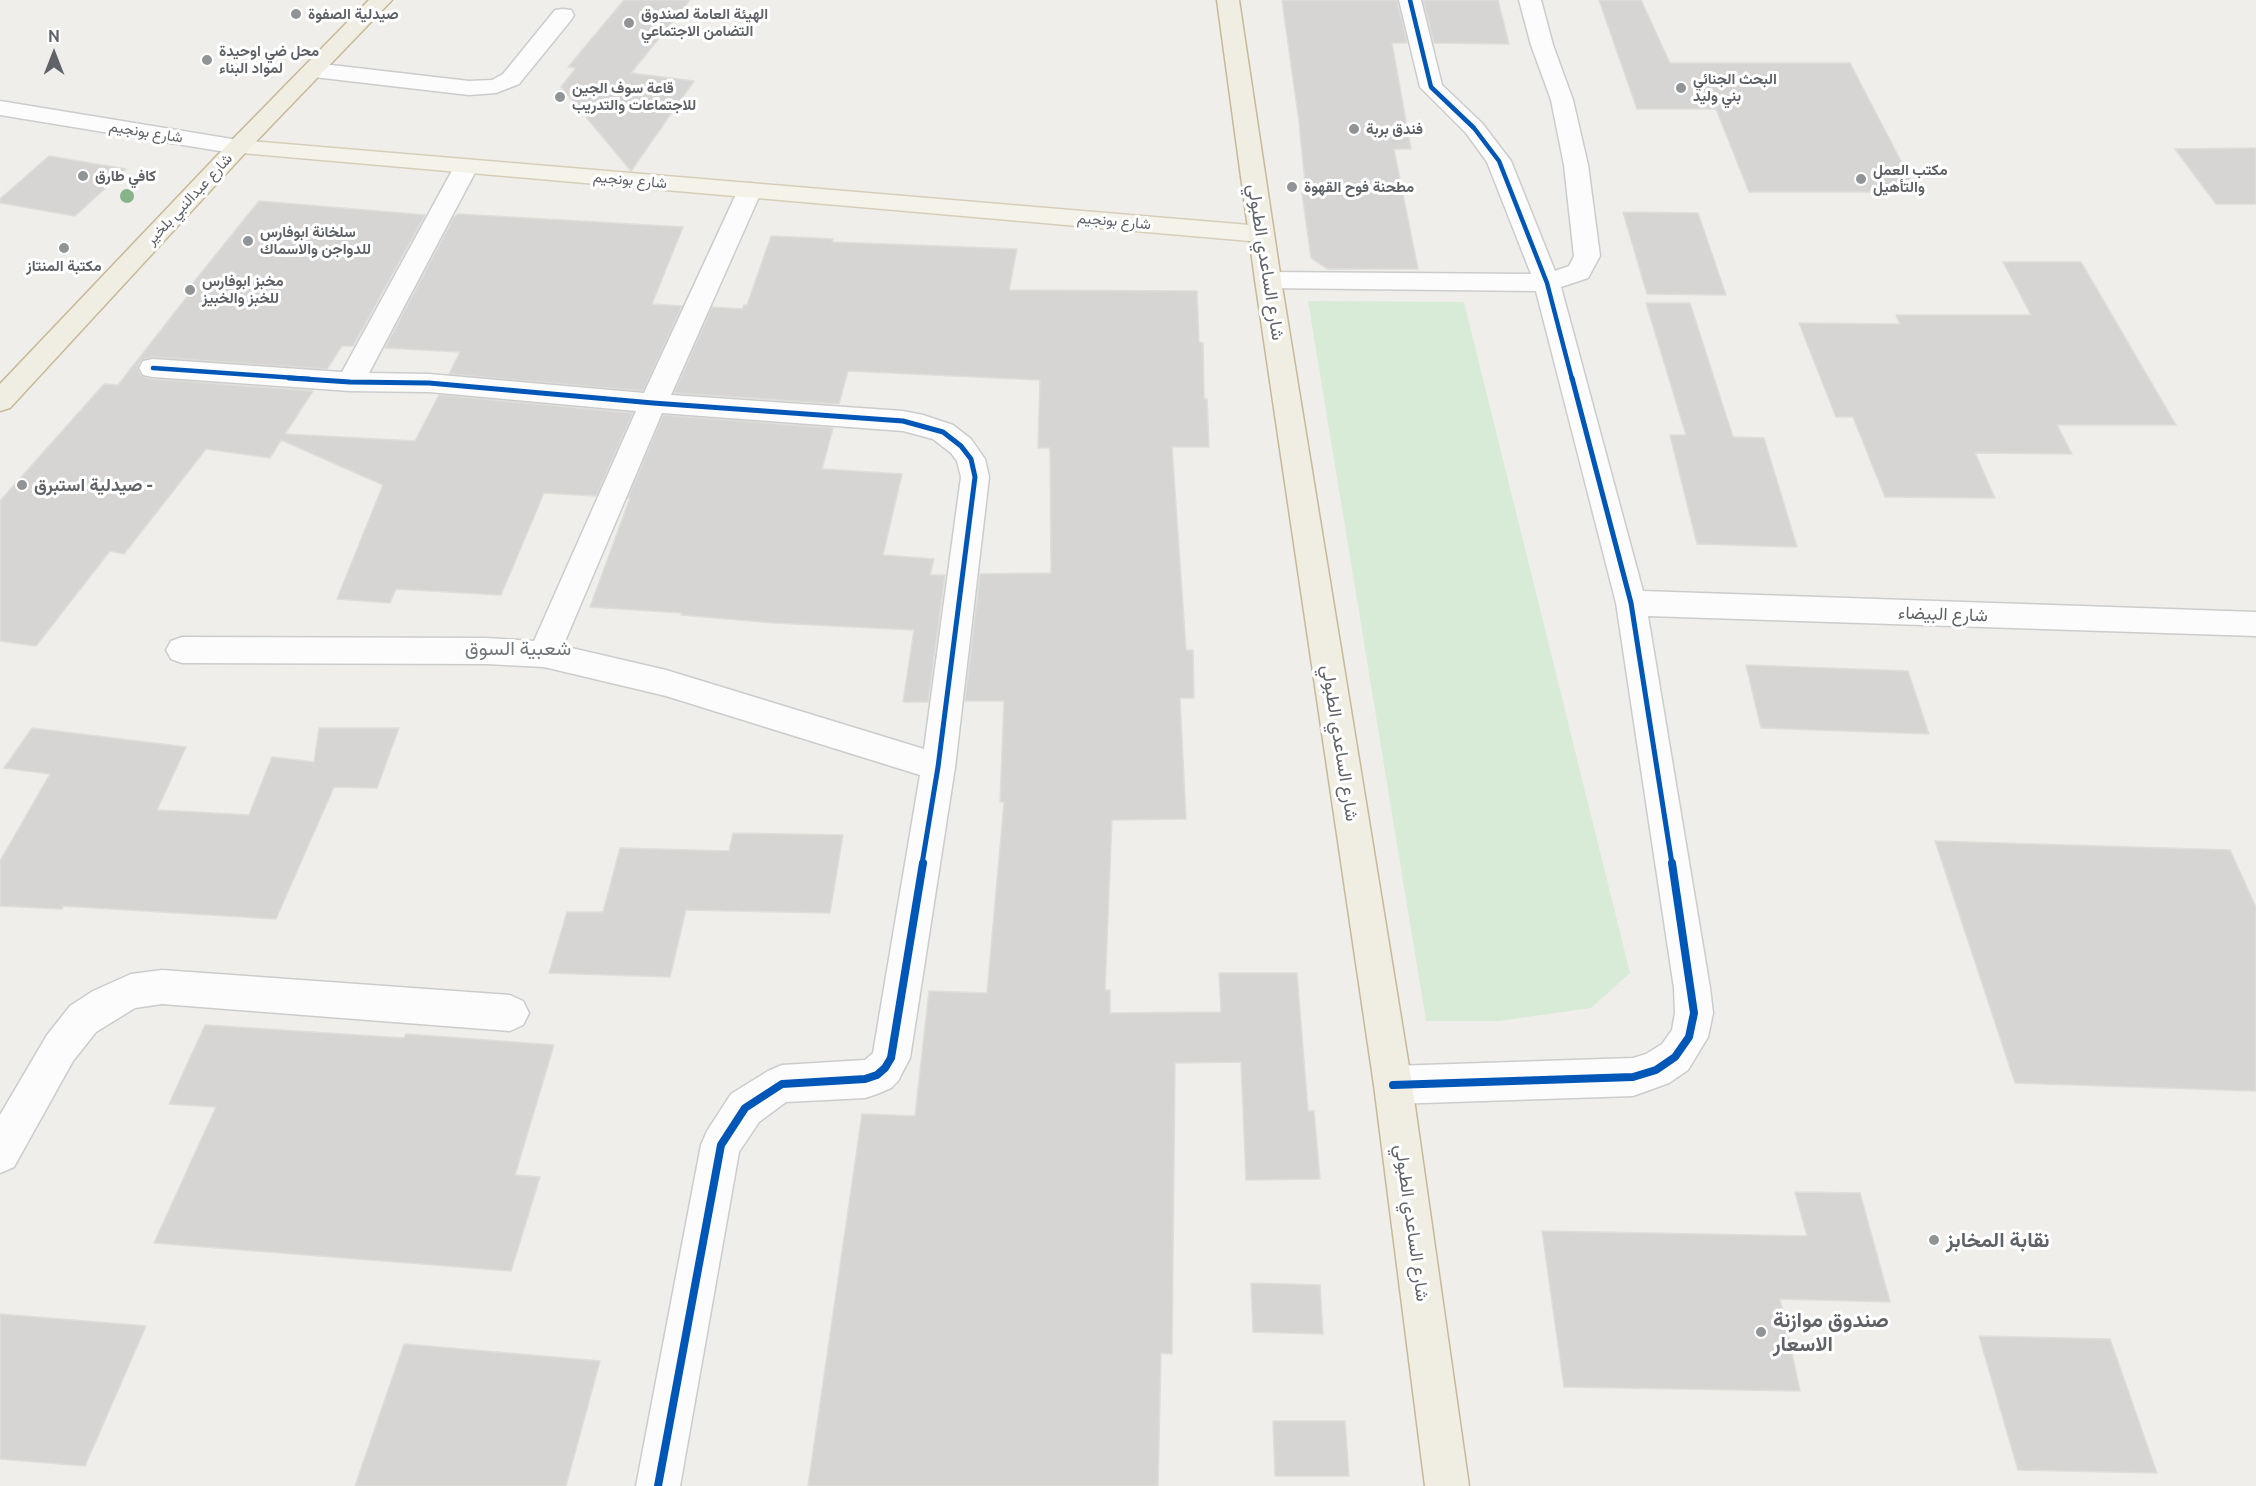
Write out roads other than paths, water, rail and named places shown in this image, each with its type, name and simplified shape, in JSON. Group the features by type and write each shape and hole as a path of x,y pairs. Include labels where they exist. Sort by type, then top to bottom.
{"highway":[{"name":"شارع عبدالنبي بلخير","path":"0,401 238,147 381,0"},
{"name":"شارع الساعدي الطبولي","path":"1227,0 1268,280 1393,1085 1447,1486"}],"main road":[{"name":"شارع بونجيم","path":"238,147 1261,234"}],"street":[{"path":"1393,1085 1632,1077 1656,1070 1675,1057 1689,1037 1694,1012 1631,603 1547,283 1499,161 1474,128 1431,87 1410,0"},
{"path":"1268,280 1547,283 1579,272 1587,256 1576,165 1562,100 1542,45 1530,0"},
{"path":"314,70 469,88 496,86 511,79 563,15"},
{"name":"شارع بونجيم","path":"0,108 238,147"},
{"path":"350,381 466,166"},
{"path":"544,654 653,403 750,190"},
{"path":"153,368 350,381 429,383 653,403 903,421 923,424 943,432 961,446 971,459 975,477 938,767 894,1047 885,1068 877,1075 865,1079 782,1084 762,1095 745,1108 721,1145 658,1486"},
{"name":"شارع البيضاء","path":"1631,603 2256,624"},
{"path":"182,650 474,651 544,654 666,683 938,767"},
{"path":"0,1154 60,1048 83,1019 106,1003 131,991 162,987 510,1013"}],"place":[{"name":"صيدلية الصفوة","path":"296,14"},
{"name":"الهيئة العامة لصندوق التضامن الاجتماعي","path":"629,23"},
{"name":"محل ضي اوحيدة لمواد البناء","path":"207,60"},
{"name":"البحث الجنائي بني وليد","path":"1681,88"},
{"name":"قاعة سوف الجين للاجتماعات والتدريب","path":"560,97"},
{"name":"فندق بربة","path":"1354,129"},
{"name":"كافي طارق","path":"83,176"},
{"name":"مكتب العمل والتأهيل","path":"1861,179"},
{"name":"مطحنة فوح القهوة","path":"1292,187"},
{"name":"سلخانة ابوفارس للدواجن والاسماك","path":"248,241"},
{"name":"مكتبة المنتاز","path":"64,248"},
{"name":"مخبز ابوفارس للخبز والخبيز","path":"190,290"},
{"name":"صيدلية استبرق -","path":"22,485"},
{"name":"نقابة المخابز","path":"1934,1240"},
{"name":"صندوق موازنة الاسعار","path":"1761,1332"}],"district":[{"name":"شعبية السوق","path":"518,648"}]}
